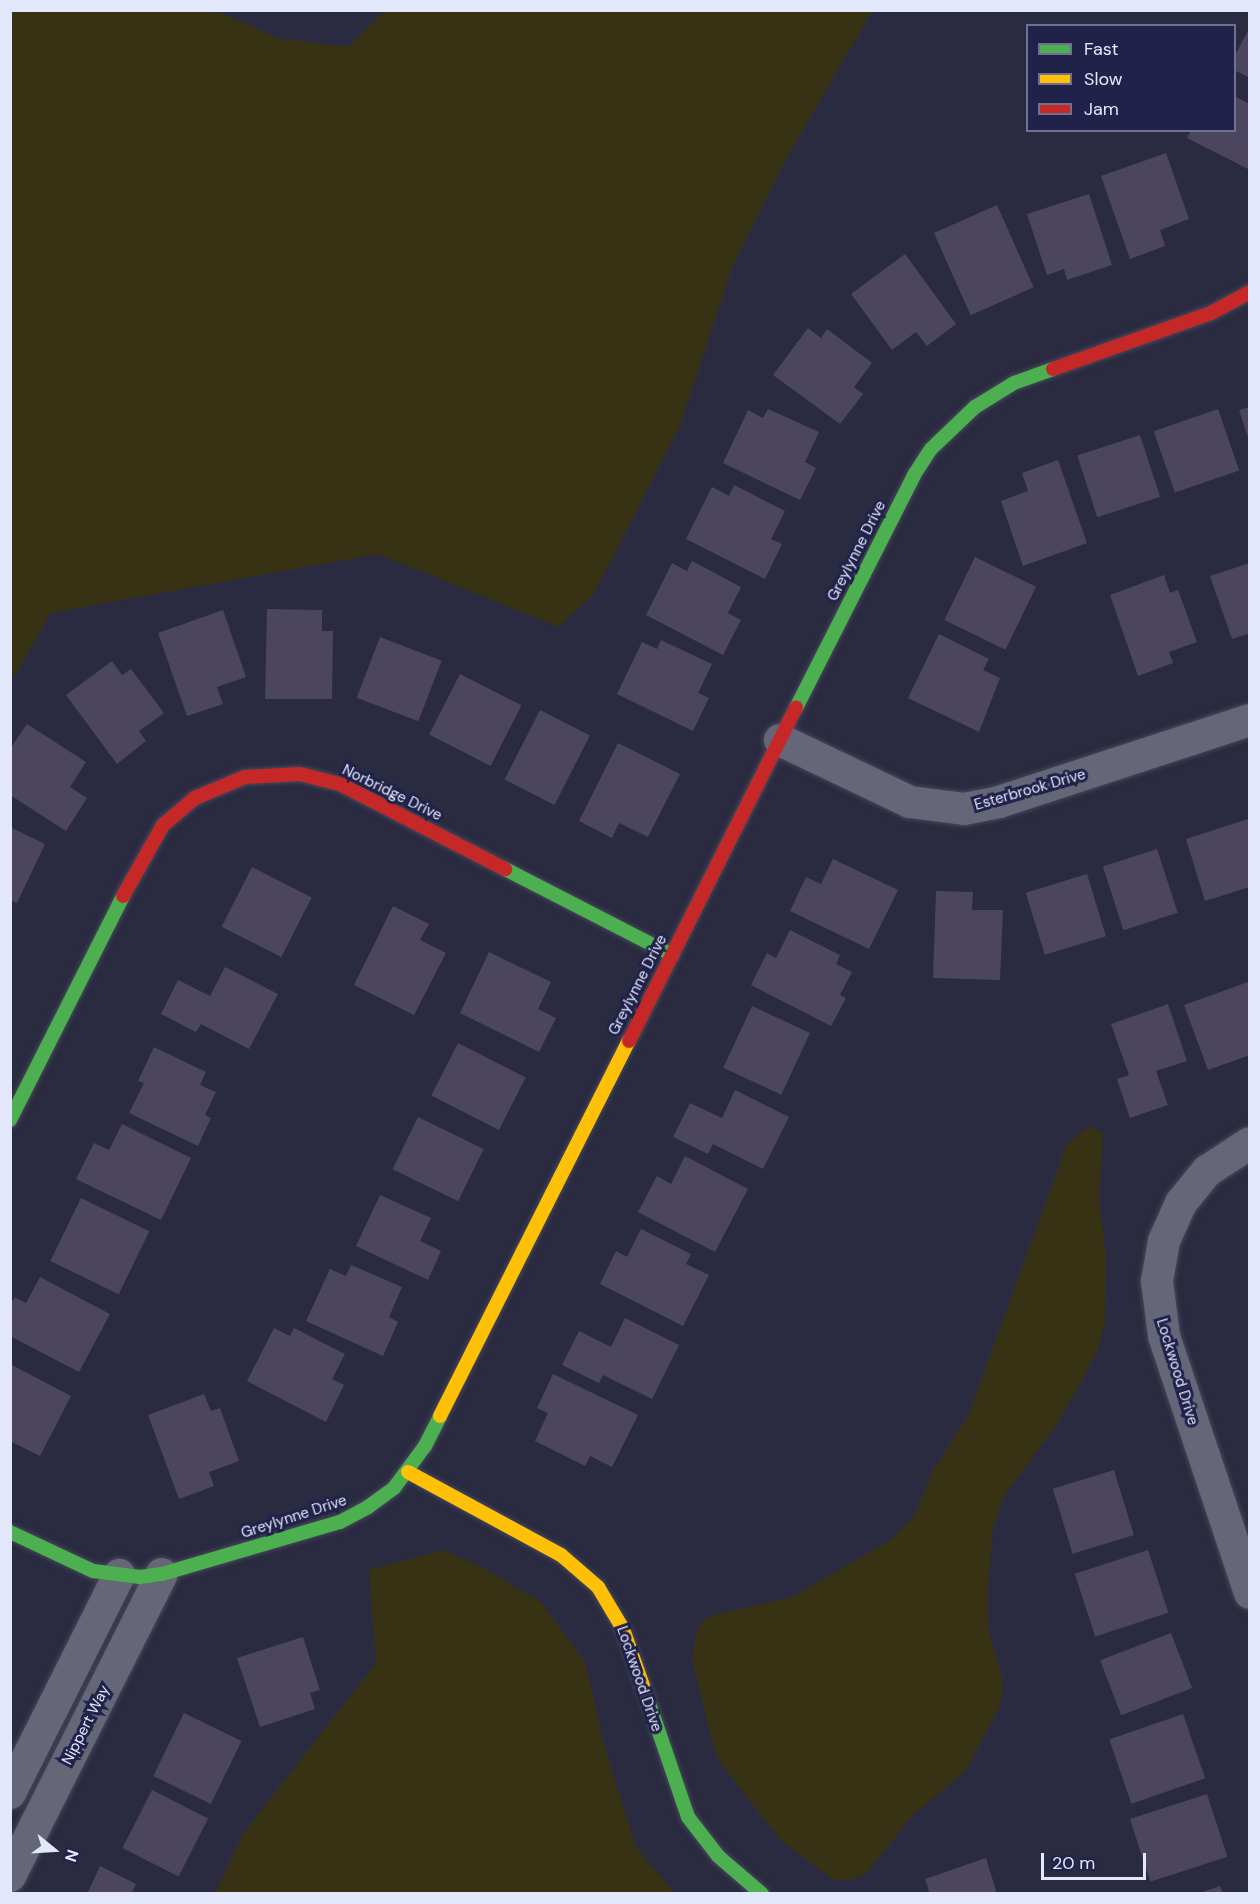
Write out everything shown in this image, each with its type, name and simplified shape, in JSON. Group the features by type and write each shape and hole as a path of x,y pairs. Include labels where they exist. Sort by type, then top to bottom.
{"street":[{"name":"Greylynne Drive","path":"10,1532 75,1564 119,1575 162,1575 350,1518 386,1495 408,1472 425,1446 914,475 952,427 987,398 1028,376 1196,319 1250,292"},
{"name":"Esterbrook Drive","path":"780,740 910,802 964,809 999,802 1250,720"},
{"name":"Norbridge Drive","path":"10,1120 147,847 183,806 219,785 245,777 300,774 340,784 672,955"},
{"name":"Lockwood Drive","path":"1246,1573 1164,1336 1156,1281 1164,1241 1181,1203 1207,1171 1250,1143"},
{"name":"Lockwood Drive","path":"408,1472 552,1549 598,1587 623,1629 688,1817 714,1851 762,1893"},
{"path":"10,1792 119,1575"},
{"name":"Nippert Way","path":"10,1876 162,1575"}],"shaded area":[{"path":"11,10 217,11 278,38 348,47 385,11 872,11 786,159 732,268 679,428 593,595 559,627 378,554 51,613 11,681"},
{"path":"1090,1126 1103,1133 1099,1200 1106,1256 1105,1323 1096,1354 1056,1426 1004,1496 993,1528 987,1598 989,1631 1002,1678 1003,1694 998,1710 965,1771 912,1816 866,1874 851,1880 834,1880 780,1840 722,1765 714,1748 692,1661 696,1632 705,1619 718,1614 792,1597 892,1539 915,1514 933,1470 968,1416 1067,1144"},
{"path":"444,1550 487,1570 541,1602 585,1662 605,1749 636,1847 675,1893 215,1893 244,1832 376,1663 369,1570"}],"building":[{"path":"1250,27 1250,78 1236,71 1236,53"},
{"path":"1236,97 1250,104 1250,170 1187,138 1190,132 1236,132"},
{"path":"1166,153 1189,219 1160,230 1165,246 1130,259 1101,176"},
{"path":"1089,194 1112,265 1067,280 1064,269 1047,275 1027,214"},
{"path":"997,205 1034,287 971,315 934,233"},
{"path":"905,254 956,324 927,346 916,332 892,350 851,294"},
{"path":"808,328 821,338 827,329 872,363 854,387 863,394 840,424 773,375"},
{"path":"1250,407 1250,440 1249,440 1239,410"},
{"path":"768,409 819,432 805,462 816,468 800,500 723,463 748,410 763,418"},
{"path":"1218,409 1239,470 1175,493 1154,431"},
{"path":"1140,435 1160,497 1097,517 1077,455"},
{"path":"1058,460 1087,543 1023,566 1001,501 1028,491 1022,473"},
{"path":"734,485 785,511 771,539 782,544 765,579 686,539 712,487 729,496"},
{"path":"975,557 1036,587 1005,650 944,620"},
{"path":"692,561 741,587 728,613 741,620 723,655 646,615 672,563 687,571"},
{"path":"1250,563 1250,633 1232,639 1210,576"},
{"path":"1164,575 1170,593 1178,590 1197,642 1169,652 1173,663 1138,676 1110,595"},
{"path":"267,609 322,610 322,631 333,631 332,699 265,699"},
{"path":"223,610 246,677 217,687 223,704 187,716 158,633"},
{"path":"939,634 989,659 983,670 1000,678 979,732 908,698"},
{"path":"380,637 442,661 418,721 357,698"},
{"path":"661,640 712,664 698,693 709,698 693,731 617,694 642,642 657,649"},
{"path":"112,661 122,675 131,669 164,713 139,731 146,741 117,764 66,695"},
{"path":"460,674 521,705 491,766 429,735"},
{"path":"540,710 590,735 554,805 505,779"},
{"path":"27,724 86,762 70,787 87,798 66,831 10,795 10,749"},
{"path":"618,743 680,774 648,837 619,823 612,838 579,821"},
{"path":"1248,819 1250,887 1205,901 1186,839"},
{"path":"10,827 45,844 17,903 10,900"},
{"path":"1157,849 1178,913 1123,930 1103,867"},
{"path":"833,859 898,890 869,949 790,911 806,877 821,884"},
{"path":"252,867 312,897 281,957 222,927"},
{"path":"1087,874 1106,936 1045,955 1026,893"},
{"path":"936,891 973,892 972,910 1003,910 1000,980 933,978"},
{"path":"393,906 429,924 420,940 446,953 414,1015 354,985"},
{"path":"790,930 840,955 836,964 852,972 840,995 846,998 831,1026 751,985 767,953 776,958"},
{"path":"489,952 551,982 538,1009 556,1018 539,1052 460,1013"},
{"path":"225,967 278,994 249,1049 201,1024 196,1032 161,1014 178,980 210,996"},
{"path":"1248,982 1250,1055 1208,1070 1184,1005"},
{"path":"1168,1004 1187,1061 1156,1071 1168,1105 1130,1118 1117,1079 1129,1075 1111,1024"},
{"path":"752,1006 810,1033 781,1095 723,1068"},
{"path":"458,1043 526,1078 499,1130 431,1096"},
{"path":"154,1047 206,1072 200,1085 216,1092 205,1115 211,1118 198,1146 129,1113 144,1083 138,1081"},
{"path":"735,1090 789,1117 763,1169 713,1144 708,1154 673,1137 690,1103 722,1118"},
{"path":"418,1117 484,1149 458,1201 393,1169"},
{"path":"122,1124 191,1158 161,1220 76,1179 94,1143 109,1150"},
{"path":"685,1156 748,1189 715,1252 638,1212 657,1176 671,1184"},
{"path":"380,1195 431,1218 420,1241 441,1251 428,1280 356,1246"},
{"path":"81,1198 149,1231 119,1294 50,1261"},
{"path":"641,1229 691,1254 686,1264 709,1275 683,1326 600,1284 616,1251 627,1257"},
{"path":"351,1265 402,1287 389,1317 398,1322 383,1356 306,1321 330,1269 346,1276"},
{"path":"40,1277 110,1314 79,1372 10,1336 10,1305 15,1297 26,1303"},
{"path":"625,1318 679,1345 652,1399 603,1375 599,1383 562,1365 579,1331 611,1347"},
{"path":"274,1328 290,1336 294,1328 345,1354 332,1379 344,1385 326,1422 247,1381"},
{"path":"10,1364 71,1396 40,1456 10,1441"},
{"path":"553,1374 638,1415 612,1467 590,1456 585,1466 535,1441 548,1413 537,1408"},
{"path":"204,1394 211,1411 220,1408 239,1461 209,1472 214,1486 179,1499 148,1415"},
{"path":"1114,1470 1134,1535 1073,1554 1053,1489"},
{"path":"1148,1550 1168,1613 1095,1637 1075,1574"},
{"path":"1171,1633 1192,1688 1121,1715 1100,1660"},
{"path":"303,1637 320,1690 310,1693 315,1709 260,1727 237,1658"},
{"path":"184,1713 242,1741 211,1804 153,1776"},
{"path":"1183,1714 1205,1778 1131,1804 1109,1739"},
{"path":"152,1790 208,1819 179,1877 122,1848"},
{"path":"1207,1794 1227,1857 1150,1882 1130,1819"},
{"path":"986,1858 997,1894 930,1894 925,1879"},
{"path":"100,1866 136,1884 131,1894 87,1894"},
{"path":"1220,1886 1223,1894 1200,1894 1200,1893"}],"traffic: fast":[{"path":"796,708 914,475 931,449 975,407 1014,383 1053,369"},
{"path":"505,869 672,955"},
{"path":"10,1120 123,896"},
{"path":"10,1532 93,1571 140,1577 162,1574 340,1522 368,1507 394,1488 425,1446 440,1416"},
{"path":"649,1703 688,1817 718,1856 762,1894"}],"traffic: slow":[{"path":"440,1416 629,1041"},
{"path":"408,1472 561,1555 598,1587 623,1629 649,1703"}],"traffic: jam":[{"path":"1053,369 1211,313 1250,292"},
{"path":"629,1041 796,708"},
{"path":"123,896 163,825 195,798 245,777 300,774 340,784 505,869"}]}
